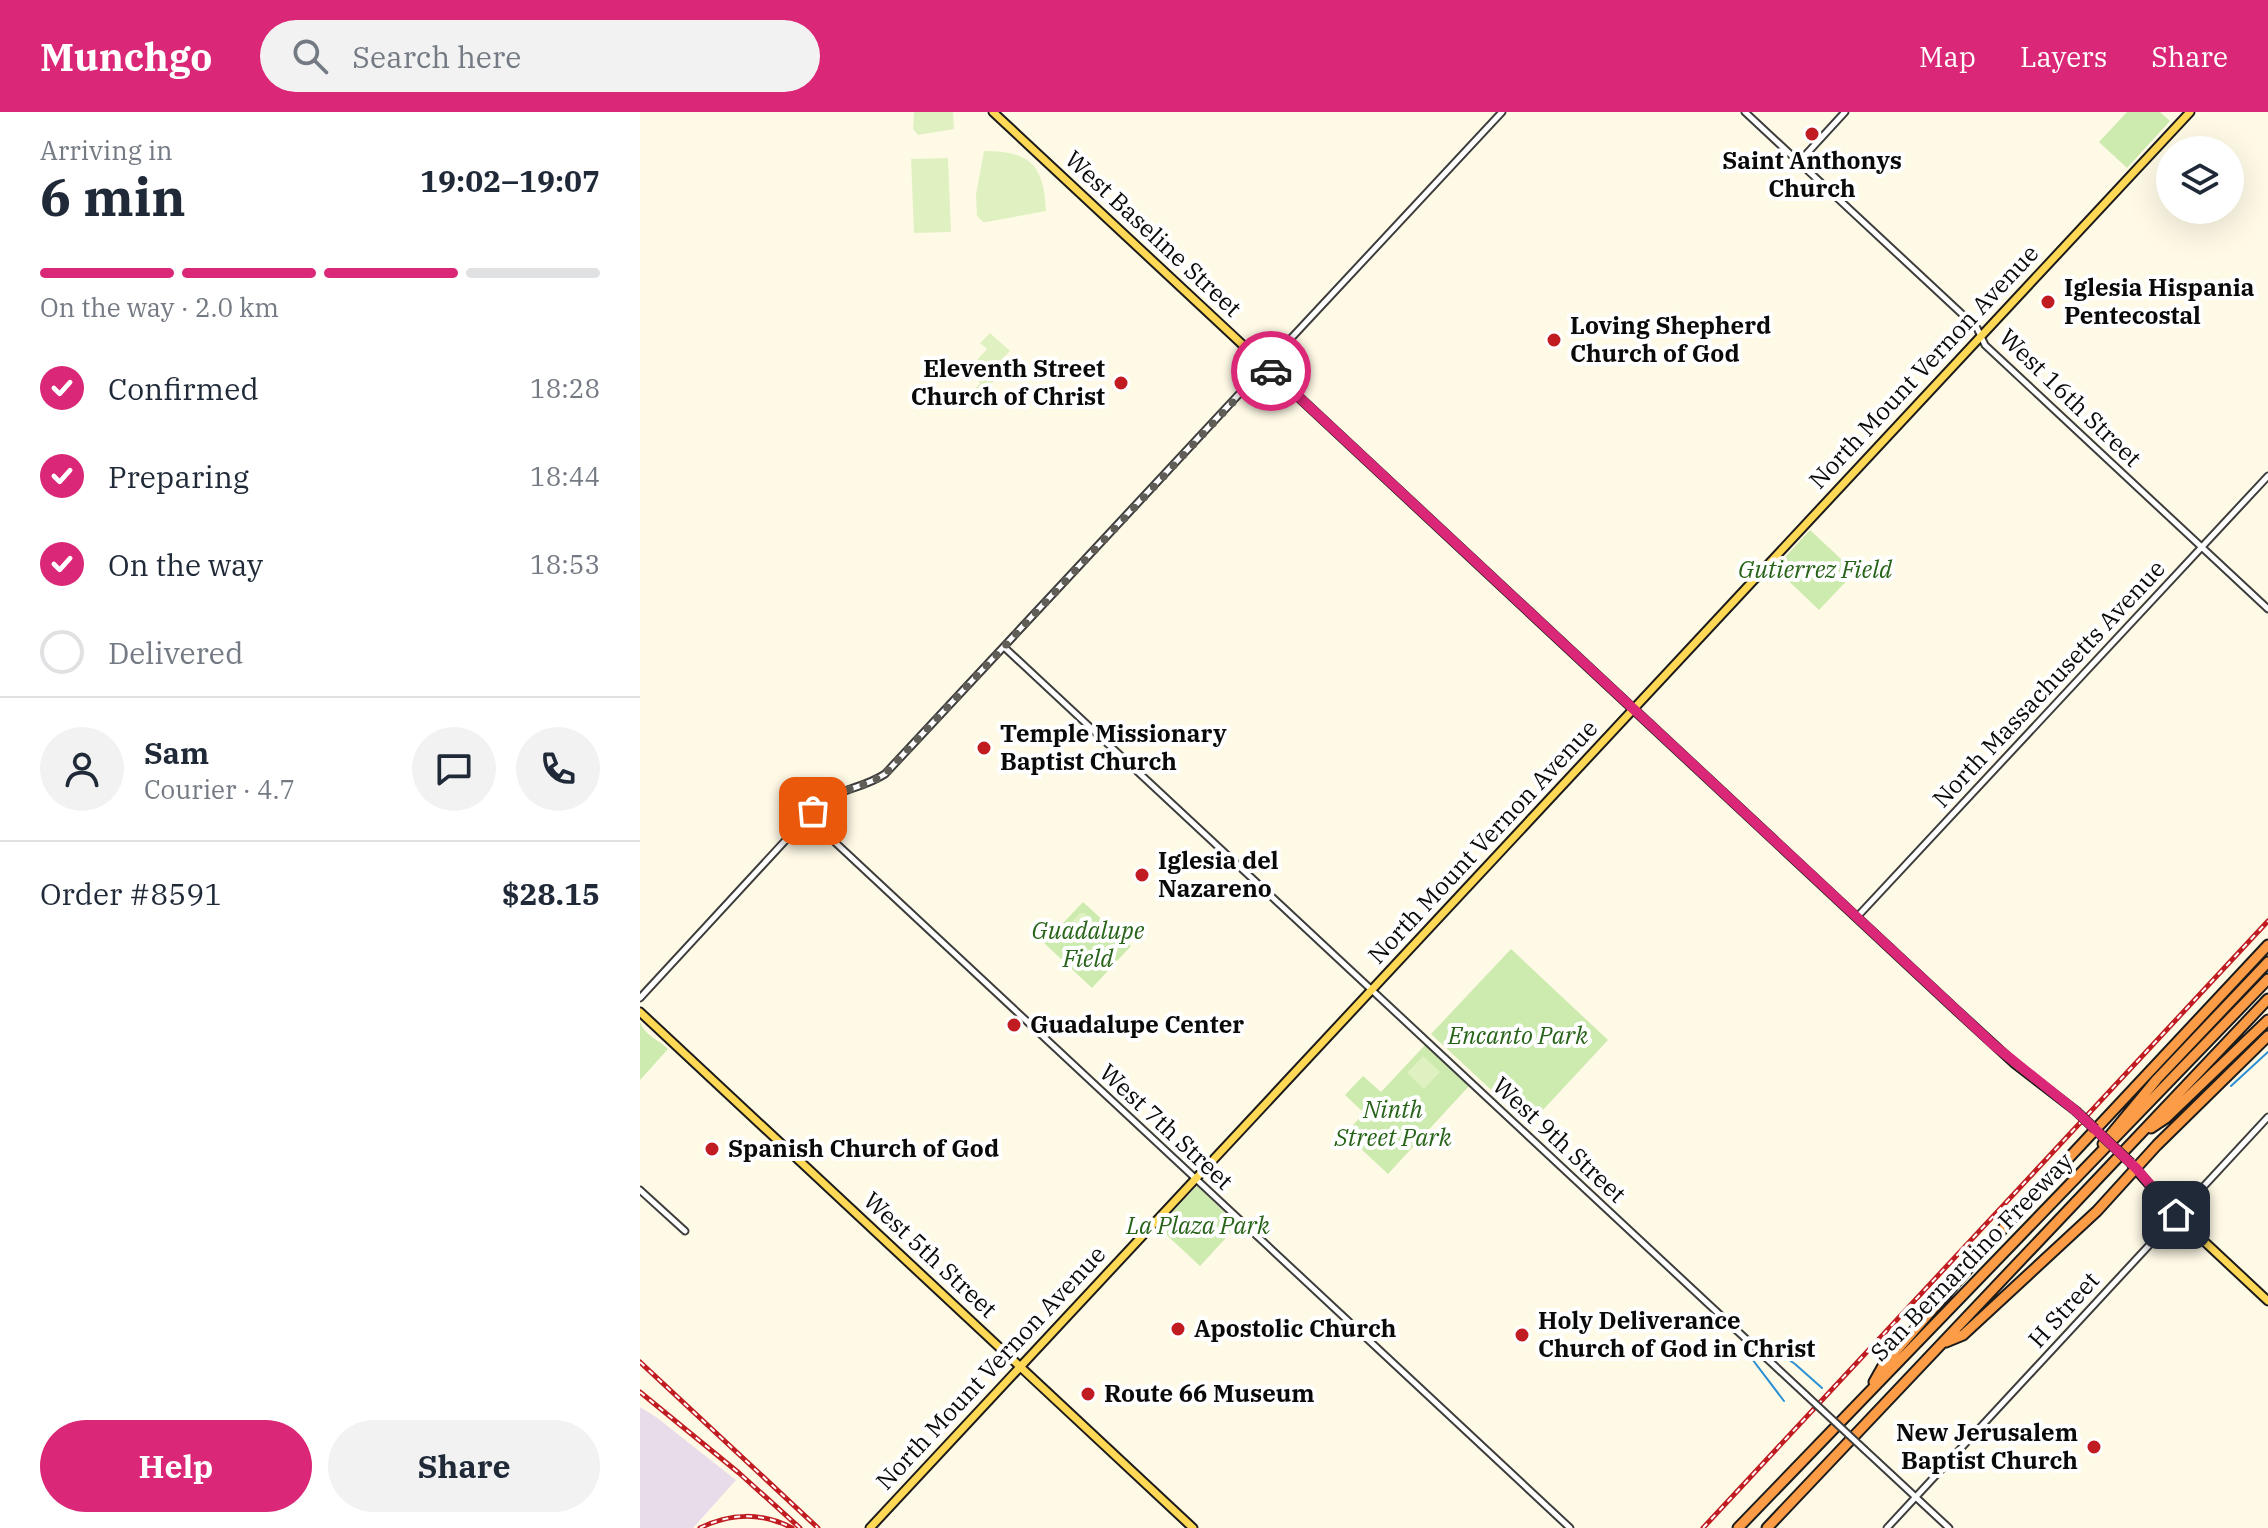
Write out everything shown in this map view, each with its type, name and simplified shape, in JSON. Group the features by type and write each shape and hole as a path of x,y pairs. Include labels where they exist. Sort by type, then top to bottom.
{"highway":[{"path":"1866,1396 1883,1366 1996,1236 2268,946"},
{"path":"2054,1201 2157,1079 2268,962"},
{"name":"San Bernardino Freeway","path":"1738,1528 2268,979"},
{"name":"San Bernardino Freeway","path":"1767,1528 2268,999"},
{"path":"2135,1139 2166,1118 2268,1020"},
{"path":"1943,1343 1963,1335 2097,1211 2133,1166 2266,1039"}],"main road":[{"name":"West Baseline Street","path":"993,112 2015,1064 2076,1111 2133,1166 2176,1215 2268,1301"},
{"name":"North Mount Vernon Avenue","path":"870,1528 2190,112"},
{"name":"West 5th Street","path":"640,1012 1193,1528"}],"street":[{"path":"640,998 828,797 866,785 885,774 1502,112"},
{"name":"West 16th Street","path":"1745,112 1977,328 1994,354 2268,609"},
{"path":"1799,162 1845,112"},
{"name":"North Massachusetts Avenue","path":"1857,917 2268,476"},
{"name":"West 9th Street","path":"1004,647 1949,1528"},
{"name":"West 7th Street","path":"808,817 1570,1528"},
{"name":"H Street","path":"1887,1528 2268,1117"},
{"path":"640,1190 685,1231"}],"shaded area":[{"path":"640,1407 736,1480 693,1528 640,1528"}],"green space":[{"path":"914,112 953,112 954,129 918,135 913,129"},
{"path":"2127,112 2160,112 2170,121 2127,168 2099,142"},
{"path":"984,151 1013,154 1032,164 1042,182 1046,211 983,222 977,216 976,194"},
{"path":"948,158 951,232 914,233 911,159"},
{"path":"990,333 1010,351 1000,361 1007,367 977,399 971,393 980,383 974,377 983,366 977,360 987,349 980,343"},
{"name":"Gutierrez Field","path":"1810,530 1855,572 1819,610 1775,568"},
{"name":"Guadalupe Field","path":"1083,902 1131,946 1092,988 1044,943"},
{"path":"1080,913 1084,913 1101,929 1091,940 1082,942 1065,930"},
{"name":"Encanto Park","path":"1511,949 1608,1040 1529,1125 1431,1034"},
{"path":"640,1022 648,1034 668,1049 640,1080"},
{"name":"Ninth Street Park","path":"1425,1045 1469,1086 1388,1174 1345,1134 1364,1113 1345,1095 1363,1076 1381,1092"},
{"path":"1423,1056 1440,1072 1424,1089 1407,1073"},
{"name":"La Plaza Park","path":"1197,1186 1238,1225 1200,1266 1158,1227"}],"waterway":[{"path":"2231,1086 2268,1052"},
{"path":"1762,1341 1822,1388"},
{"path":"1746,1351 1784,1401"}],"railway":[{"path":"1703,1528 2268,921"},
{"path":"640,1362 818,1528"},
{"path":"640,1392 739,1473 800,1528"},
{"path":"700,1528 723,1519 746,1516 769,1519 792,1528"}],"way so far":[{"path":"813,811 828,797 866,785 885,774 1247,387 1267,367 1271,371"}],"place":[{"name":"Saint Anthonys Church","path":"1812,134"},
{"name":"Iglesia Hispania Pentecostal","path":"2048,302"},
{"name":"Loving Shepherd Church of God","path":"1554,340"},
{"name":"Eleventh Street Church of Christ","path":"1121,383"},
{"name":"Temple Missionary Baptist Church","path":"984,748"},
{"name":"Iglesia del Nazareno","path":"1142,875"},
{"name":"Guadalupe Center","path":"1014,1025"},
{"name":"Spanish Church of God","path":"712,1149"},
{"name":"Apostolic Church","path":"1178,1329"},
{"name":"Holy Deliverance Church of God in Christ","path":"1522,1335"},
{"name":"Route 66 Museum","path":"1088,1394"},
{"name":"New Jerusalem Baptist Church","path":"2094,1447"}],"route":[{"path":"1271,371 1995,1046 2076,1111 2136,1168 2176,1215"}]}
